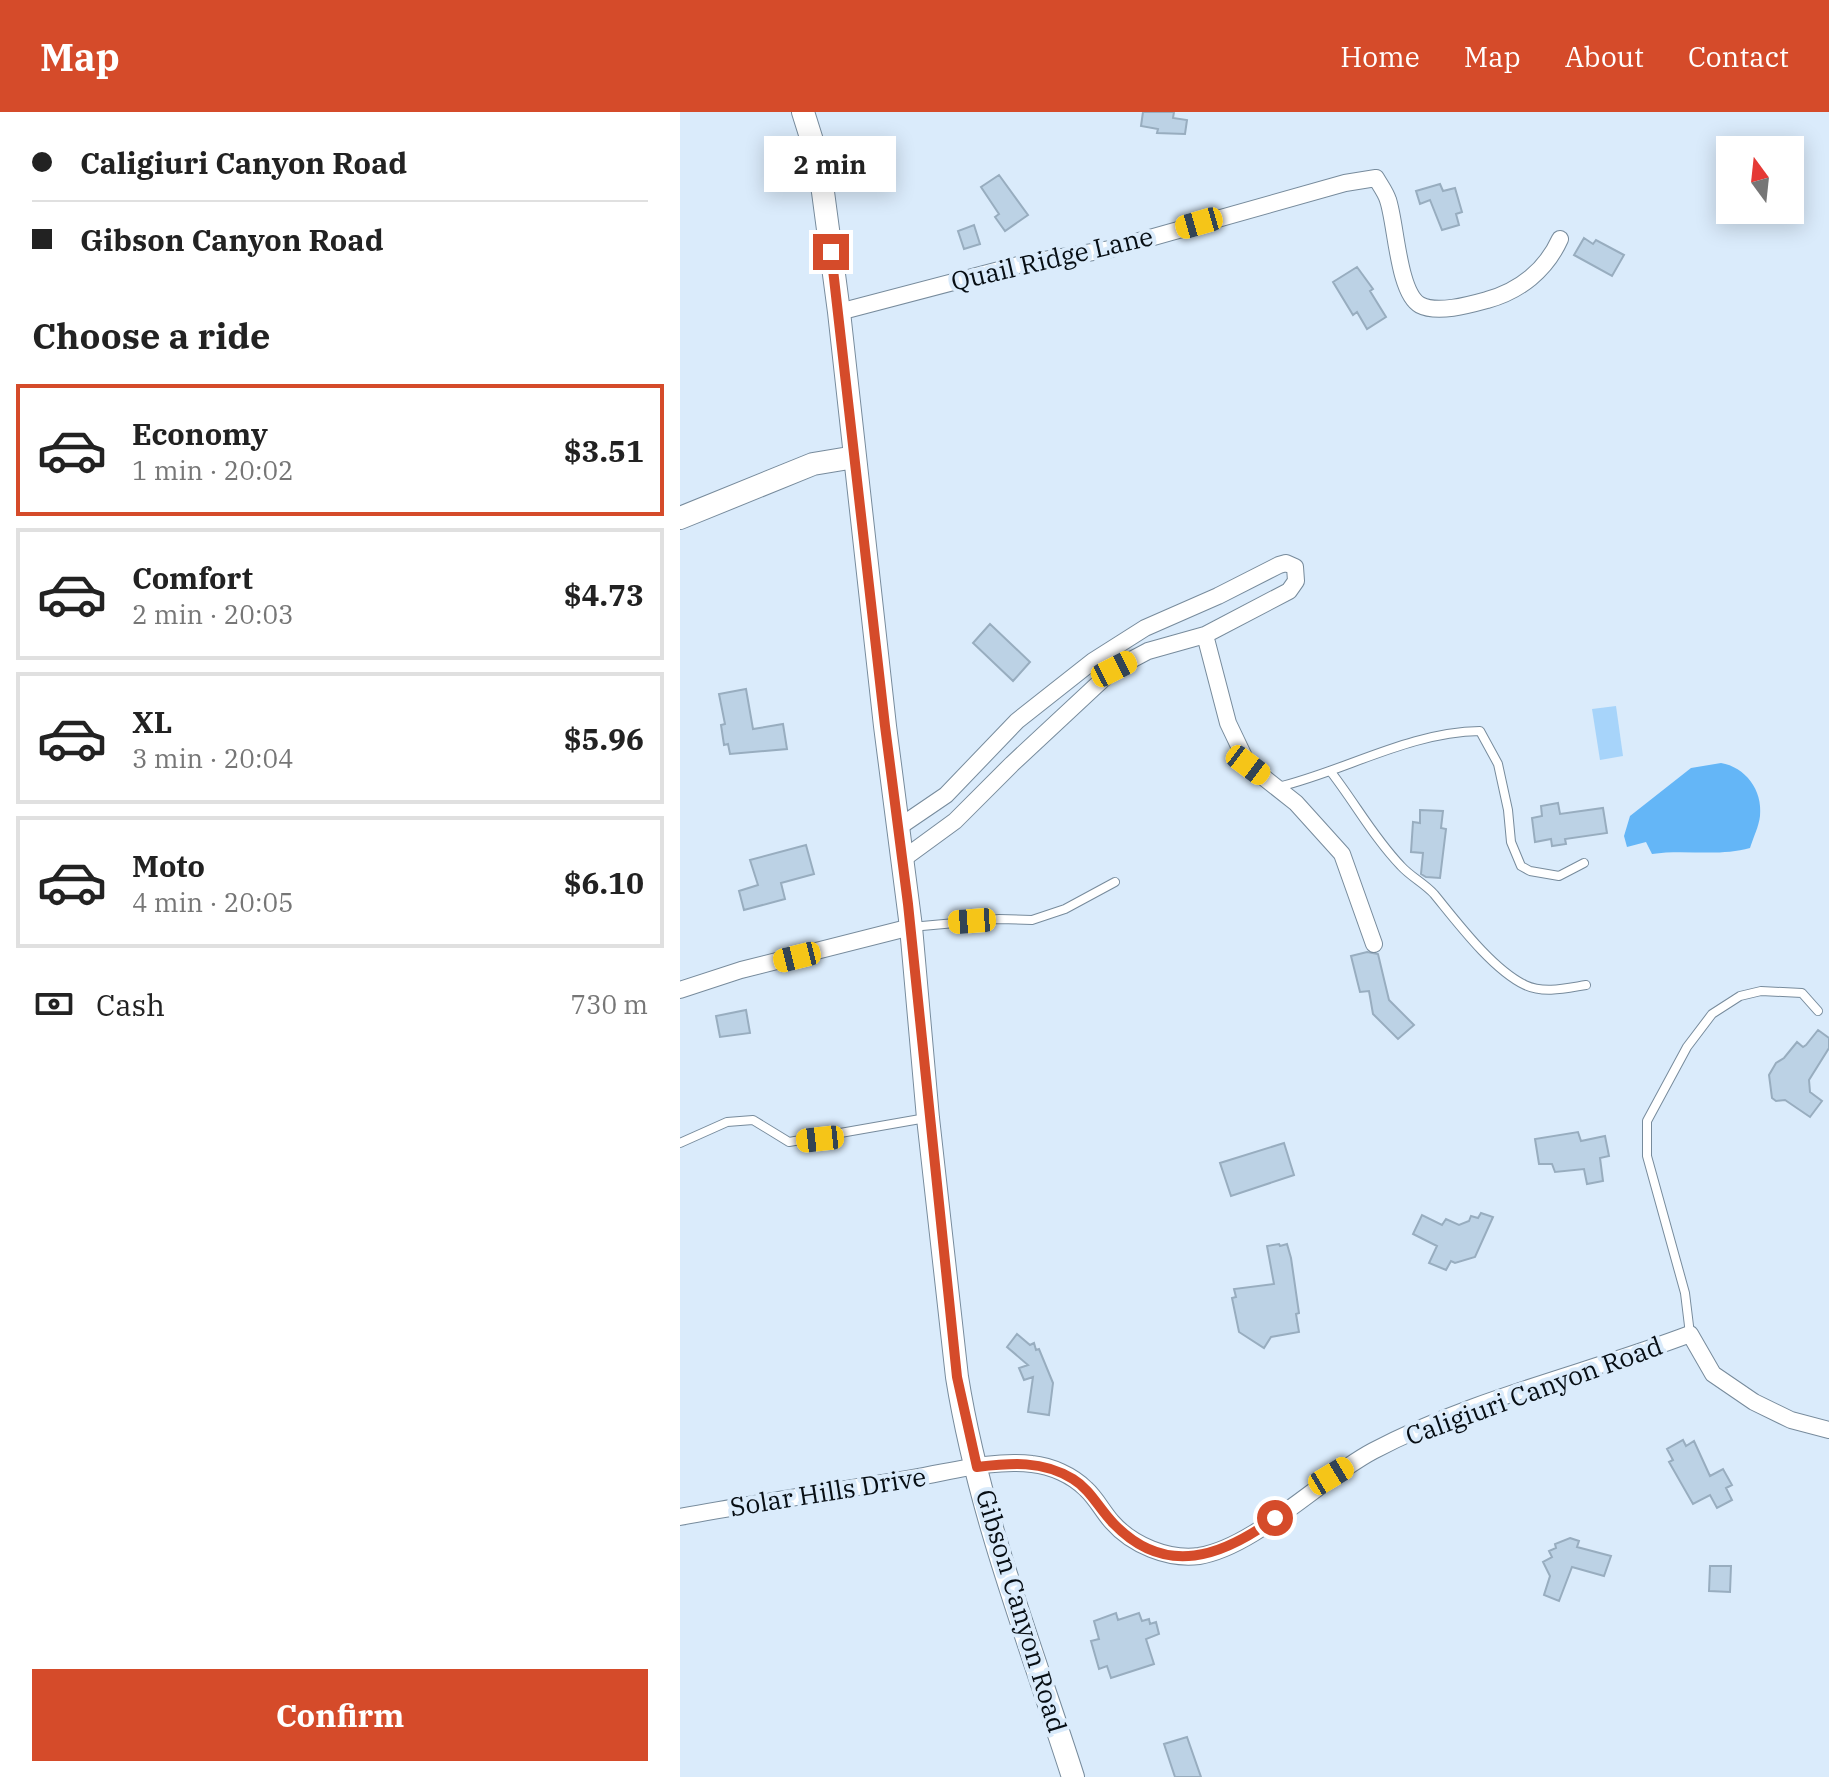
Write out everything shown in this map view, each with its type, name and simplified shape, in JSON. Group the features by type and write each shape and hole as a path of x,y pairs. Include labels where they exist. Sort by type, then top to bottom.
{"main road":[{"name":"Gibson Canyon Road","path":"803,112 823,192 839,312 911,927 928,1118 957,1377 994,1529 1073,1777"},
{"path":"680,518 813,464 855,457"}],"street":[{"name":"Quail Ridge Lane","path":"839,312 1026,263 1111,249 1345,183 1376,178 1389,201 1393,229 1413,299 1420,305 1434,309 1489,299 1511,290 1533,277 1554,252 1560,239"},
{"path":"899,827 946,795 1017,721 1093,661 1145,628 1279,565 1286,563 1295,567 1296,581 1289,591 1205,635 1148,651 1114,669 955,821 903,859"},
{"path":"1205,635 1228,723 1248,765 1318,824 1342,854 1374,944"},
{"path":"680,990 741,970 911,927"},
{"name":"Caligiuri Canyon Road","path":"977,1467 1017,1463 1060,1472 1087,1489 1113,1524 1129,1537 1174,1556 1197,1556 1223,1550 1249,1537 1331,1476 1373,1451 1447,1416 1690,1334 1713,1374 1721,1380 1754,1402 1791,1420 1829,1430"},
{"name":"Solar Hills Drive","path":"680,1517 977,1467"}],"lane":[{"path":"1277,787 1331,772 1389,749 1458,731 1480,731 1498,764 1511,842 1521,866 1547,876 1559,876 1584,863"},
{"path":"1331,772 1403,869 1423,883 1462,930 1513,977 1539,989 1586,985"},
{"path":"911,927 999,919 1032,920 1065,909 1115,882"},
{"path":"1690,1334 1685,1293 1647,1156 1647,1121 1687,1047 1712,1014 1740,996 1761,991 1802,993 1818,1011"},
{"path":"680,1143 727,1122 753,1120 789,1142 928,1118"}],"shaded area":[{"path":"1616,706 1623,756 1600,760 1592,709"}],"water":[{"path":"1721,763 1745,775 1759,797 1759,820 1750,848 1726,852 1652,854 1646,842 1627,847 1624,836 1630,816 1691,768"}],"building":[{"path":"1143,112 1174,112 1173,118 1187,120 1185,134 1157,133 1158,129 1141,126"},
{"path":"999,175 1028,215 1005,231 995,217 999,214 981,187"},
{"path":"1440,184 1443,191 1455,188 1462,212 1456,214 1459,225 1442,230 1430,200 1420,204 1416,191"},
{"path":"974,225 980,244 964,249 958,231"},
{"path":"1584,238 1593,244 1596,240 1624,255 1612,276 1574,255"},
{"path":"1357,267 1373,289 1370,291 1386,317 1367,329 1357,312 1353,315 1333,282"},
{"path":"990,624 1030,662 1013,681 973,643"},
{"path":"746,689 753,729 783,724 787,749 730,754 728,744 724,745 721,725 725,724 719,694"},
{"path":"1558,803 1560,814 1603,808 1607,833 1565,839 1566,844 1552,846 1551,839 1535,842 1532,818 1542,816 1541,806"},
{"path":"1420,810 1443,811 1441,828 1446,829 1440,878 1421,874 1423,853 1411,852 1413,822 1420,823"},
{"path":"806,845 814,874 781,883 785,899 744,910 739,891 758,885 750,860"},
{"path":"1367,952 1378,954 1389,1000 1414,1025 1398,1039 1373,1014 1369,991 1360,992 1351,956"},
{"path":"746,1010 750,1033 720,1037 716,1016"},
{"path":"1818,1030 1829,1038 1829,1048 1809,1080 1810,1092 1822,1101 1810,1117 1785,1100 1772,1098 1769,1075 1776,1063 1797,1042 1803,1047"},
{"path":"1578,1132 1581,1141 1605,1136 1609,1156 1600,1158 1603,1181 1587,1184 1584,1169 1555,1172 1552,1164 1539,1164 1535,1139"},
{"path":"1284,1143 1294,1175 1231,1196 1220,1163"},
{"path":"1481,1213 1493,1217 1475,1257 1455,1263 1451,1261 1446,1270 1429,1263 1437,1246 1413,1234 1422,1215 1442,1225 1446,1219 1459,1225 1469,1221 1471,1216 1478,1218"},
{"path":"1287,1244 1291,1258 1299,1332 1271,1337 1264,1348 1239,1332 1232,1298 1236,1297 1234,1289 1274,1284 1267,1246"},
{"path":"1017,1334 1030,1345 1034,1343 1036,1350 1039,1349 1053,1383 1049,1415 1028,1412 1033,1377 1024,1380 1019,1368 1028,1365 1007,1347"},
{"path":"1683,1440 1686,1446 1694,1441 1710,1476 1723,1469 1732,1485 1726,1488 1732,1500 1717,1508 1710,1495 1693,1504 1669,1462 1673,1460 1667,1449"},
{"path":"1570,1538 1579,1541 1577,1547 1611,1556 1604,1576 1572,1567 1559,1601 1544,1595 1550,1576 1543,1562 1552,1557 1549,1551 1556,1548 1555,1544"},
{"path":"1710,1566 1731,1566 1730,1592 1709,1591"},
{"path":"1116,1613 1118,1620 1139,1613 1142,1621 1149,1619 1150,1624 1156,1622 1159,1634 1146,1639 1154,1664 1111,1678 1107,1666 1099,1669 1091,1641 1099,1639 1094,1621"},
{"path":"1187,1737 1201,1777 1175,1777 1164,1744"}],"route":[{"path":"831,252 903,859 957,1377 977,1467 1017,1463 1060,1472 1087,1489 1113,1524 1129,1537 1174,1556 1197,1556 1223,1550 1249,1537 1275,1518"}]}
